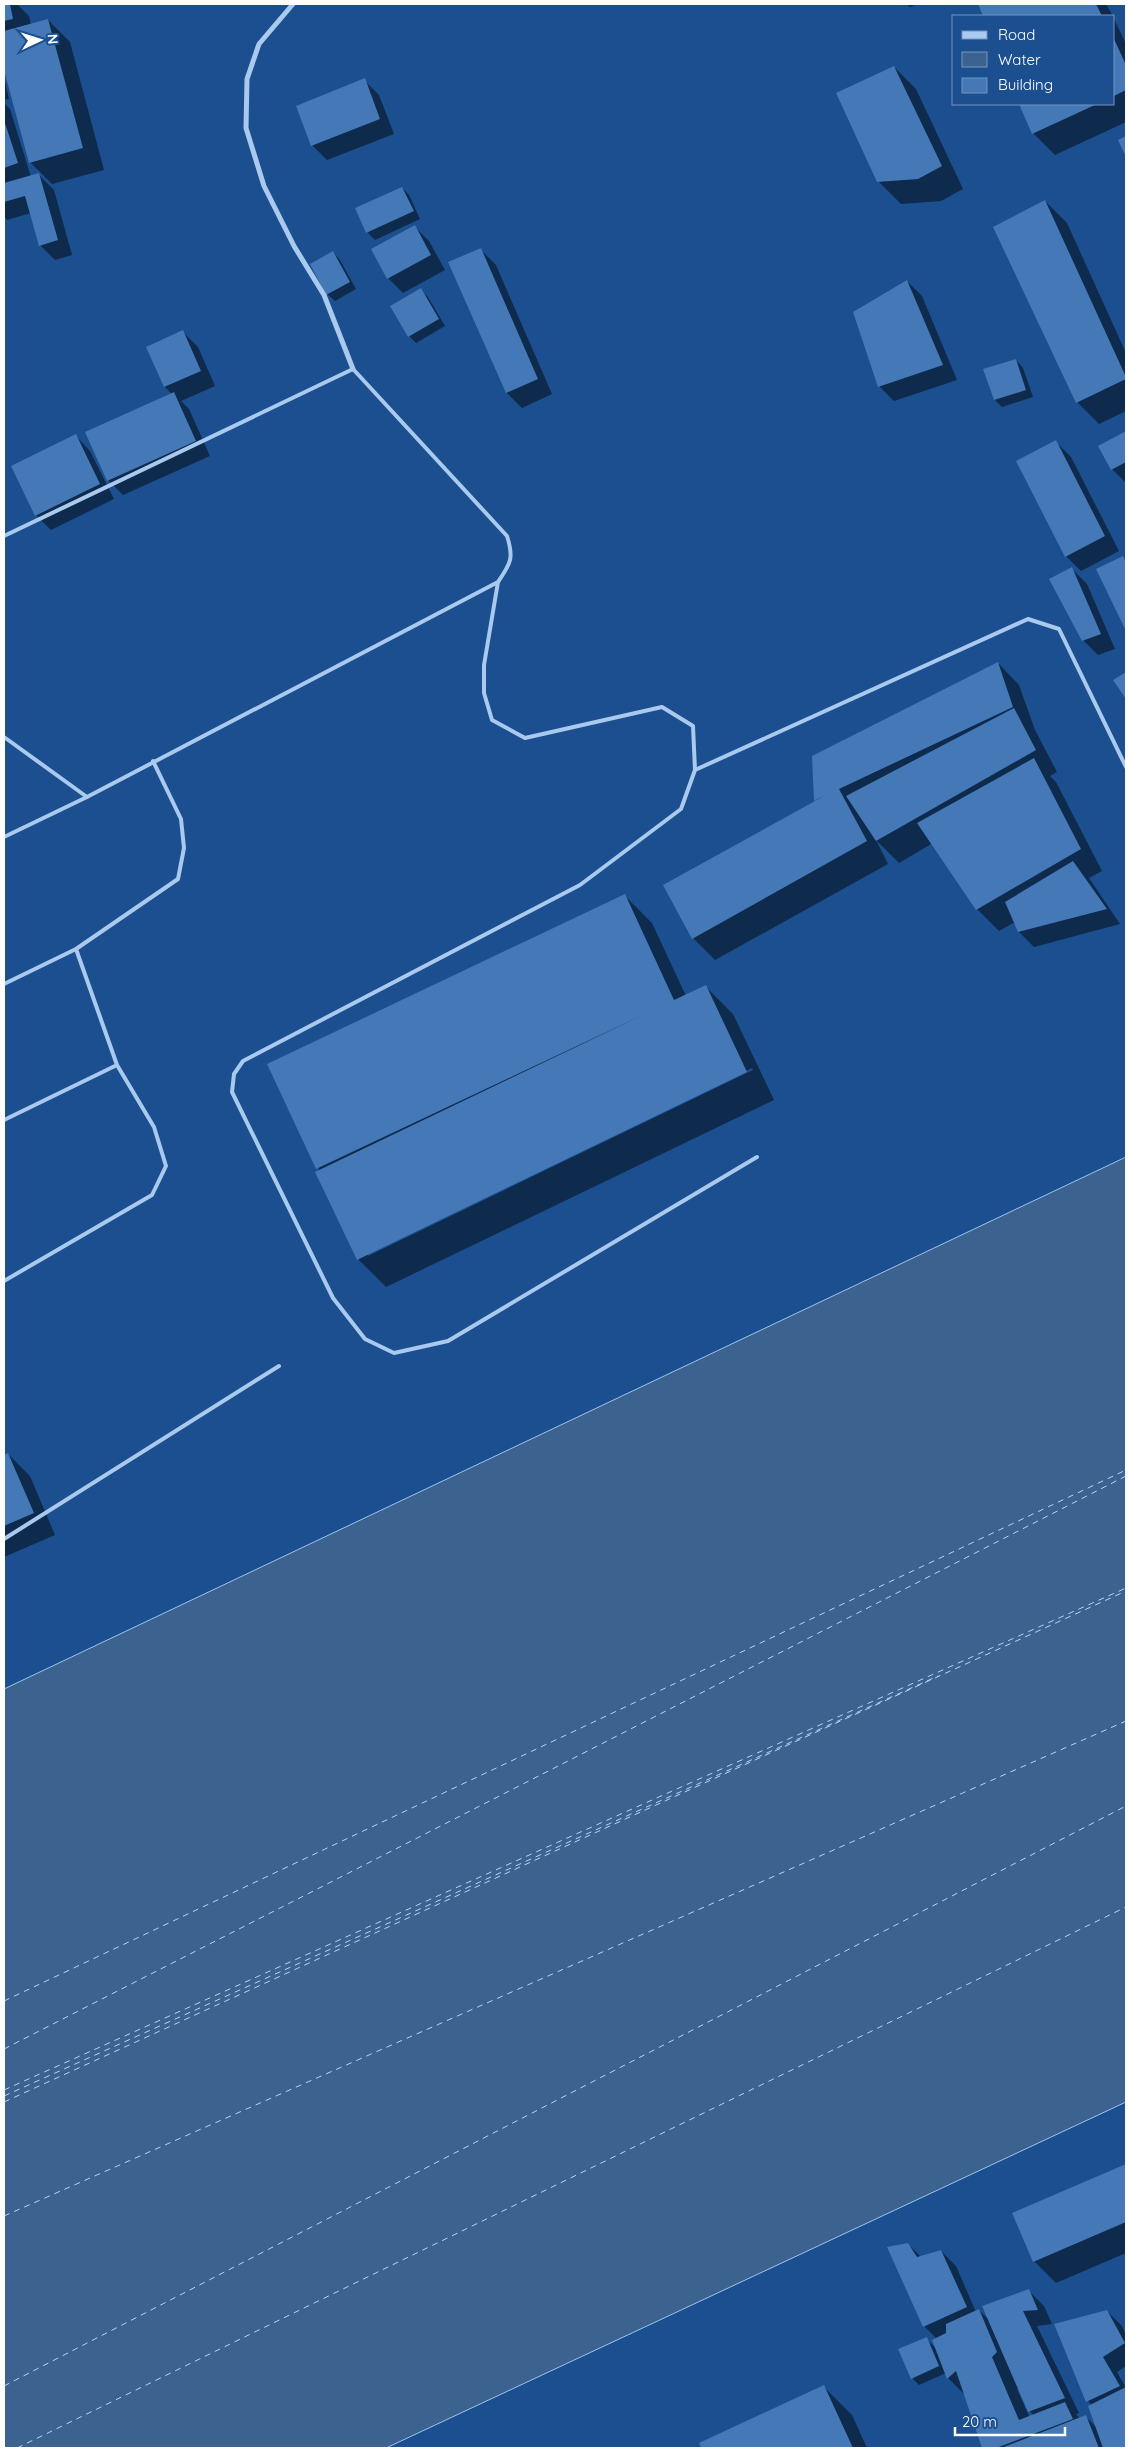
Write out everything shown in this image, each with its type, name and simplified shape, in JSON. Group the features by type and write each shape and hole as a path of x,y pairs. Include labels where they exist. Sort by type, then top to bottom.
{"street":[{"path":"293,4 259,44 247,79 246,128 264,186 294,246 324,295 353,369"}],"lane":[{"path":"4,536 353,369 507,536 512,552 509,566 498,582 484,665 484,693 492,720 525,738 662,707 693,726 695,770 681,809 580,885 243,1061 234,1074 232,1092 333,1298 365,1339 394,1354 448,1341 757,1158"},
{"path":"4,837 87,797 498,582"},
{"path":"695,770 1028,619 1059,629 1126,767"},
{"path":"4,738 87,797"},
{"path":"4,984 76,949 178,879 184,848 181,819 153,761"},
{"path":"4,1281 152,1195 166,1166 154,1128 117,1064 76,949"},
{"path":"4,1120 117,1064"},
{"path":"4,1538 279,1366"}],"water":[{"path":"1126,1157 1126,2102 386,2448 4,2448 4,1689"}],"building":[{"path":"4,4 10,4 13,19 4,21"},
{"path":"978,4 1096,4 1102,15 983,15"},
{"path":"48,19 83,148 29,163 4,70 4,31"},
{"path":"1115,41 1126,65 1126,90 1115,96"},
{"path":"894,66 942,166 918,179 877,182 836,93"},
{"path":"365,78 380,119 311,146 296,106"},
{"path":"1019,105 1095,105 1032,134"},
{"path":"4,120 18,163 4,168"},
{"path":"1126,136 1126,157 1118,140"},
{"path":"39,173 58,240 39,246 25,196 4,202 4,183"},
{"path":"402,187 414,211 366,233 355,208"},
{"path":"1045,200 1126,377 1126,379 1076,403 993,227"},
{"path":"415,225 431,255 387,279 371,249"},
{"path":"481,248 538,379 506,393 448,262"},
{"path":"333,251 350,282 326,295 310,264"},
{"path":"907,280 943,365 878,387 853,312"},
{"path":"421,288 439,319 408,337 390,306"},
{"path":"183,330 201,371 164,387 146,347"},
{"path":"1016,359 1026,390 994,400 983,369"},
{"path":"174,392 196,441 107,481 85,432"},
{"path":"1126,431 1126,462 1111,470 1098,446"},
{"path":"76,434 100,484 35,516 11,466"},
{"path":"1056,440 1105,536 1065,557 1016,461"},
{"path":"1123,556 1126,562 1126,631 1096,569"},
{"path":"1072,567 1101,634 1082,641 1049,579"},
{"path":"998,662 1013,707 839,789 867,841 692,939 663,885 824,796 814,801 812,756"},
{"path":"1126,672 1126,699 1113,680"},
{"path":"1014,708 1036,750 876,841 846,796"},
{"path":"1034,758 1081,849 976,910 917,823"},
{"path":"1073,861 1107,909 1018,932 1005,902"},
{"path":"625,894 674,1000 706,985 747,1072 357,1260 315,1172 647,1013 316,1169 267,1064"},
{"path":"8,1453 34,1513 4,1526 4,1455"},
{"path":"1126,2164 1126,2222 1033,2262 1012,2213"},
{"path":"908,2243 917,2257 941,2250 967,2307 923,2327 887,2247"},
{"path":"1029,2289 1038,2310 1023,2311 1065,2398 1028,2412 982,2306"},
{"path":"979,2309 997,2352 992,2357 1019,2420 1065,2402 1073,2419 996,2448 982,2448 956,2371 947,2379 932,2340 946,2333 946,2324"},
{"path":"1107,2310 1125,2343 1103,2357 1120,2386 1086,2402 1054,2324"},
{"path":"927,2337 939,2366 911,2379 898,2349"},
{"path":"824,2385 853,2448 701,2448 699,2443"},
{"path":"1126,2387 1126,2448 1103,2448 1088,2406"},
{"path":"1086,2415 1099,2448 1001,2448"}],"ferry route":[{"path":"4,2001 1126,1470"},
{"path":"4,2049 1126,1476"},
{"path":"4,2090 1126,1588"},
{"path":"4,2102 1126,1591"},
{"path":"4,2096 938,1676"},
{"path":"4,2216 1126,1721"},
{"path":"4,2386 1126,1806"},
{"path":"17,2448 1126,1907"}]}
